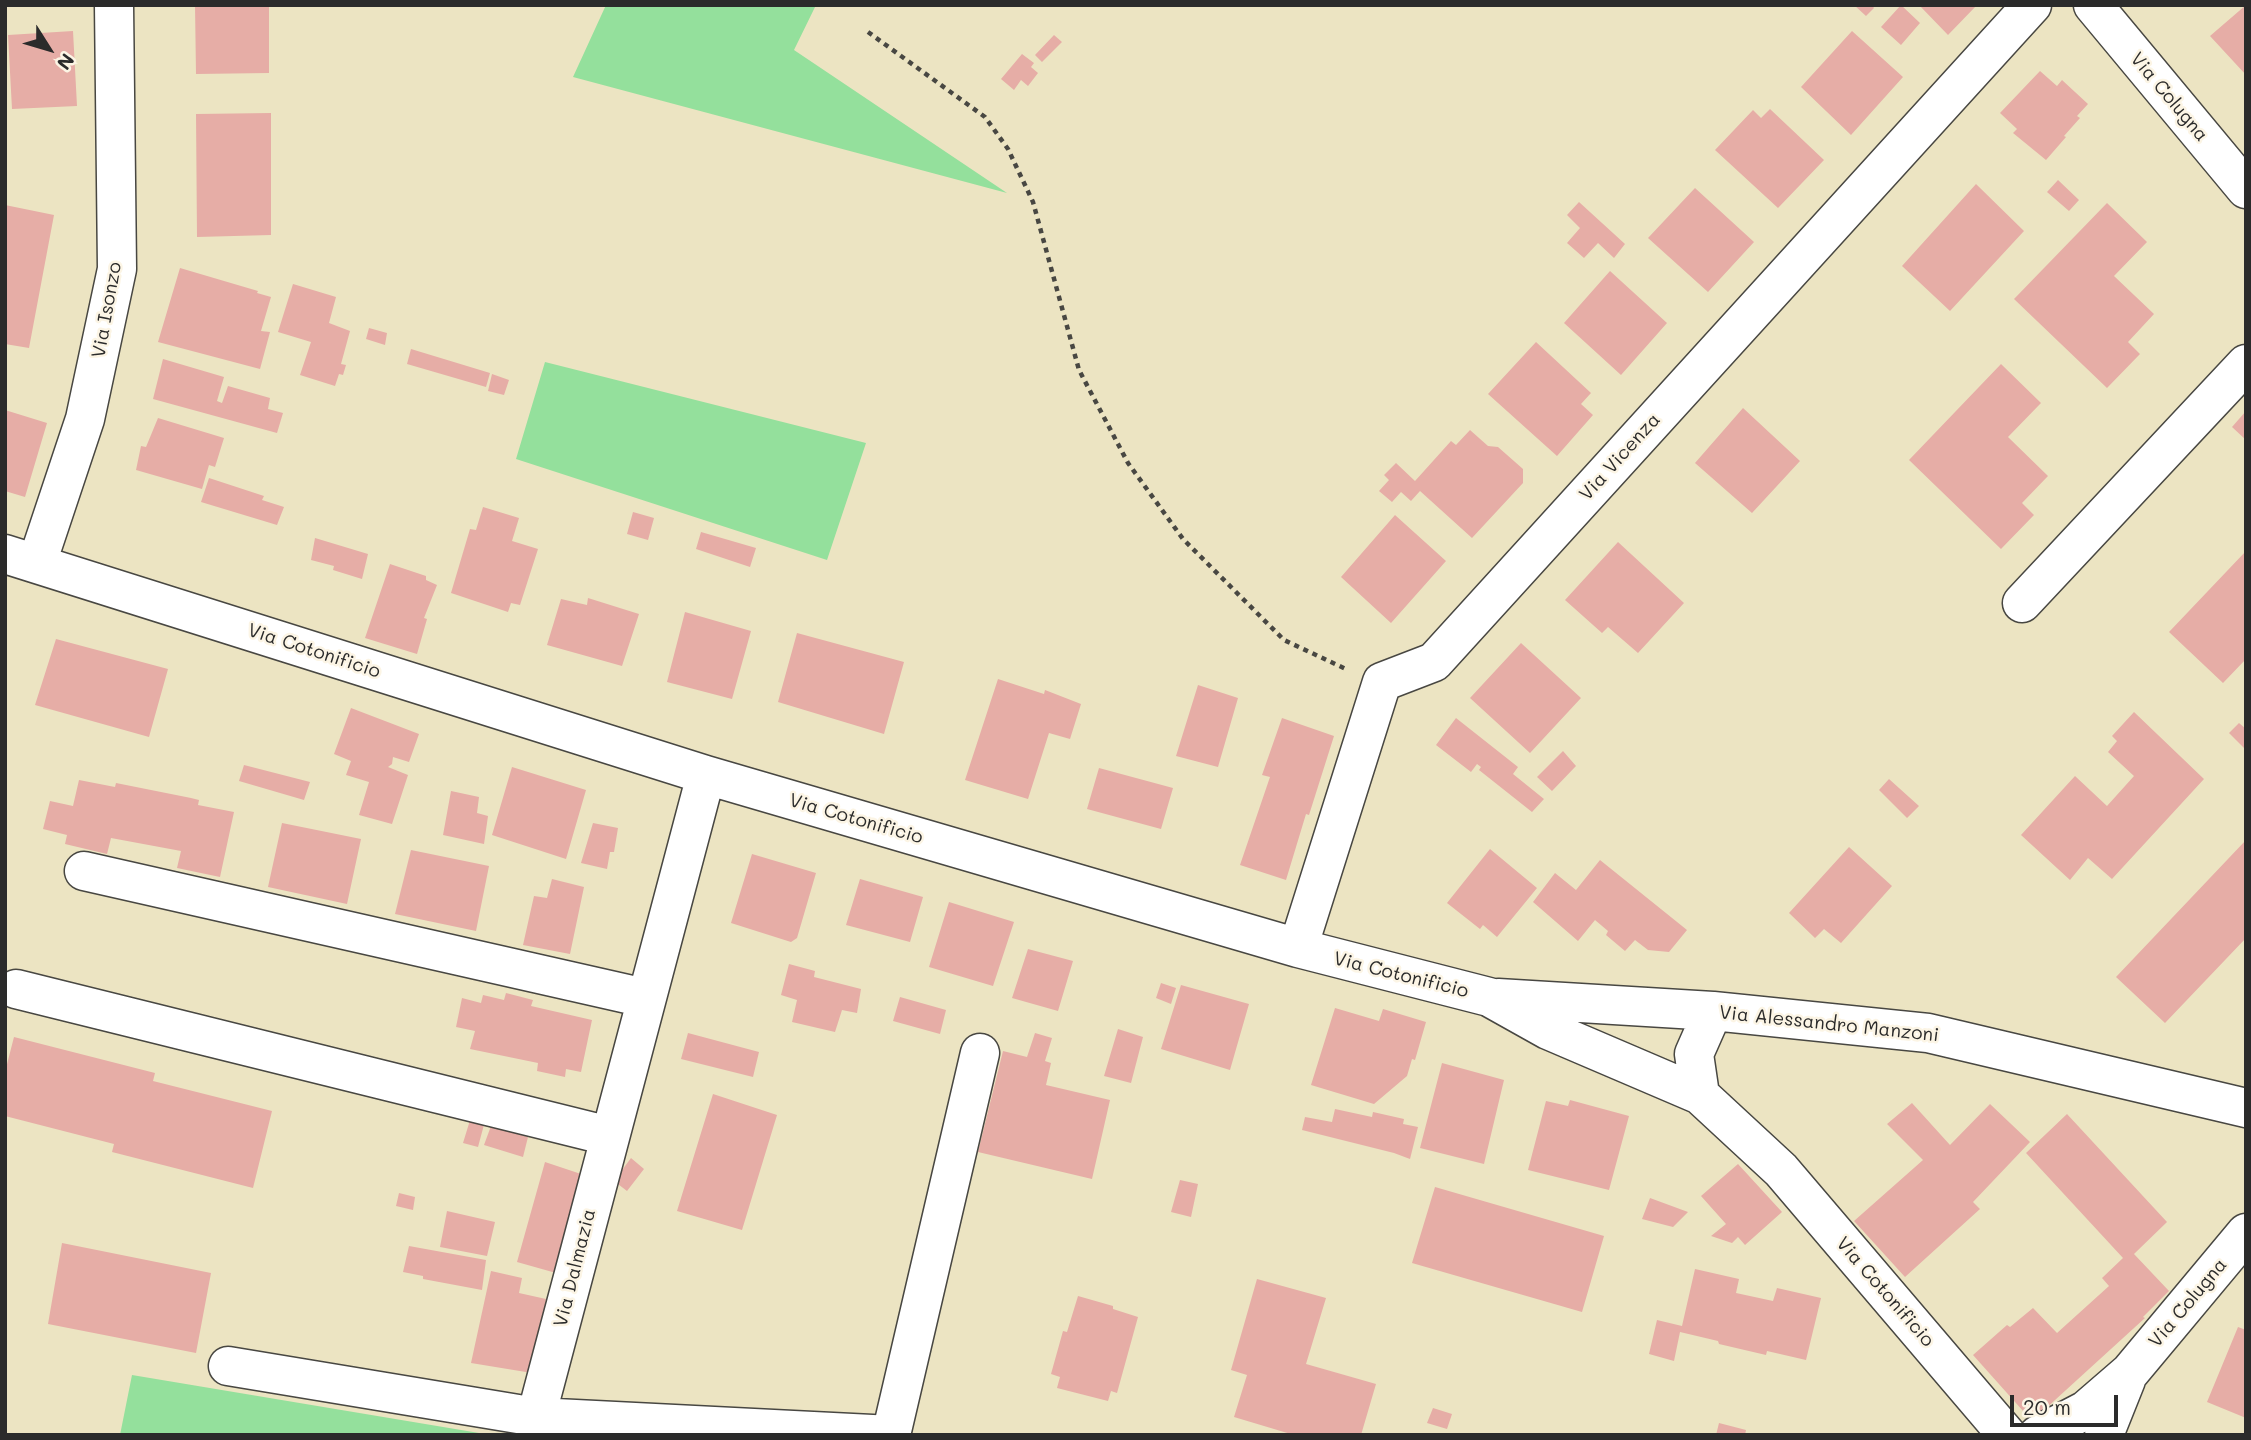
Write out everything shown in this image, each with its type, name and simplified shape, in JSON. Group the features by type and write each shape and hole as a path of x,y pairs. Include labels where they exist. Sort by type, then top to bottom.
{"street":[{"name":"Via Isonzo","path":"21,559 85,419 117,269 114,5"},
{"name":"Via Vicenza","path":"1382,682 1434,662 2032,5"},
{"name":"Via Colugna","path":"2093,5 2246,189"},
{"path":"2022,603 2246,364"},
{"name":"Via Cotonificio","path":"21,559 706,775 1298,948 1489,997 1548,1030 1700,1095 1781,1170 2007,1435"},
{"path":"1298,948 1382,682"},
{"name":"Via Dalmazia","path":"537,1417 645,998 706,775"},
{"path":"84,871 645,998"},
{"path":"16,989 609,1136"},
{"name":"Via Alessandro Manzoni","path":"1489,997 1713,1011 1928,1033 2246,1108"},
{"path":"1700,1095 1694,1054 1713,1011"},
{"path":"228,1366 537,1417 891,1435 980,1054"},
{"name":"Via Colugna","path":"2038,1435 2086,1410 2130,1372 2246,1233"},
{"name":"Via Colugna","path":"2104,1435 2130,1372"}],"path":[{"path":"868,32 985,117 1008,149 1033,202 1079,370 1128,463 1183,539 1284,640 1339,667 1382,682"}],"green space":[{"path":"606,5 816,5 794,50 1007,193 573,77"},
{"path":"545,362 866,443 827,560 516,459"},
{"path":"132,1375 491,1435 120,1435"}],"building":[{"path":"195,5 269,5 269,73 196,74"},
{"path":"1854,5 1872,5 1874,8 1866,16"},
{"path":"1901,5 1920,23 1901,45 1881,27"},
{"path":"1919,5 1977,5 1948,35"},
{"path":"2246,5 2246,75 2210,36"},
{"path":"73,31 77,106 12,109 8,35"},
{"path":"1852,31 1903,77 1851,135 1801,87"},
{"path":"1054,35 1062,42 1042,62 1035,55"},
{"path":"1022,54 1034,63 1031,67 1038,73 1028,86 1021,80 1014,90 1001,79"},
{"path":"2040,71 2057,86 2062,80 2088,104 2077,116 2080,118 2064,136 2066,137 2046,160 2013,133 2017,129 2000,113"},
{"path":"1770,109 1824,160 1778,208 1715,150 1753,110 1761,118"},
{"path":"271,113 271,235 197,237 196,114"},
{"path":"2058,180 2079,200 2069,211 2047,192"},
{"path":"1976,184 2024,231 1950,311 1902,266"},
{"path":"1695,188 1754,242 1708,292 1648,238"},
{"path":"1579,202 1625,244 1614,258 1598,243 1584,258 1567,243 1580,228 1567,215"},
{"path":"2107,203 2147,242 2114,276 2154,314 2128,342 2140,354 2107,388 2014,299"},
{"path":"5,205 54,215 29,348 5,344"},
{"path":"180,268 271,297 261,331 270,332 260,369 158,342"},
{"path":"1610,271 1667,323 1621,375 1564,323"},
{"path":"293,284 336,297 329,323 350,331 341,364 346,365 335,386 300,375 311,342 278,332"},
{"path":"369,328 387,333 385,345 366,339"},
{"path":"1536,342 1591,393 1581,404 1593,415 1557,456 1488,394"},
{"path":"411,349 490,373 486,387 407,364"},
{"path":"163,359 224,377 217,401 222,403 228,386 270,398 268,409 283,413 277,433 153,399"},
{"path":"2001,364 2041,403 2008,437 2048,476 2022,503 2034,515 2001,549 1909,460"},
{"path":"492,374 509,380 504,395 488,391"},
{"path":"1743,408 1800,461 1752,513 1695,463"},
{"path":"5,410 47,423 25,497 5,491"},
{"path":"2246,411 2246,440 2232,427"},
{"path":"158,418 224,438 215,467 209,465 202,489 136,470 141,446 146,447"},
{"path":"1470,430 1488,446 1498,447 1523,469 1523,483 1472,538 1420,491 1411,501 1401,492 1392,502 1379,491 1389,480 1384,475 1396,463 1415,481 1451,441 1456,445"},
{"path":"209,478 264,496 262,500 284,507 277,525 201,502"},
{"path":"483,507 519,518 512,541 538,549 520,605 511,603 508,612 451,593 470,529 476,530"},
{"path":"633,512 654,518 648,540 627,534"},
{"path":"1395,515 1446,561 1391,623 1341,577"},
{"path":"701,532 756,548 750,567 696,549"},
{"path":"315,538 368,554 362,579 333,570 334,566 311,560"},
{"path":"1618,542 1684,603 1638,653 1608,627 1602,633 1565,600"},
{"path":"2246,551 2246,659 2223,683 2169,632"},
{"path":"390,564 426,576 426,580 437,585 424,618 427,619 417,654 365,638"},
{"path":"588,598 639,614 622,666 547,645 561,599 587,605"},
{"path":"685,612 751,631 732,699 667,682"},
{"path":"797,633 904,662 884,734 778,702"},
{"path":"56,639 168,669 149,737 35,705"},
{"path":"1521,643 1581,698 1530,753 1470,698"},
{"path":"998,679 1044,694 1045,690 1081,704 1070,739 1049,733 1028,799 965,780"},
{"path":"1198,685 1238,698 1218,767 1176,756"},
{"path":"351,708 419,734 409,762 393,757 392,764 388,767 408,775 392,824 359,815 369,782 346,775 351,761 334,754"},
{"path":"2134,712 2204,779 2112,879 2088,858 2070,880 2021,835 2075,776 2107,806 2134,776 2108,752 2117,741 2112,736"},
{"path":"1282,718 1334,736 1286,880 1240,865 1270,777 1262,775"},
{"path":"1456,718 1518,767 1513,774 1544,799 1532,812 1479,770 1481,767 1477,764 1471,772 1436,745"},
{"path":"2239,723 2246,729 2246,750 2229,733"},
{"path":"1563,751 1576,766 1552,791 1537,777"},
{"path":"244,765 310,782 304,800 239,781"},
{"path":"512,767 586,790 566,859 492,835"},
{"path":"1099,768 1173,788 1161,829 1087,809"},
{"path":"1889,779 1919,806 1907,818 1879,790"},
{"path":"79,780 115,787 116,783 191,798 199,800 198,805 234,812 220,877 177,868 181,851 111,838 107,854 65,844 67,835 43,829 50,801 73,806"},
{"path":"451,791 479,797 477,813 488,816 484,844 443,835"},
{"path":"282,823 361,839 347,904 268,887"},
{"path":"593,823 618,828 614,852 610,852 607,869 581,863"},
{"path":"2246,840 2246,938 2165,1023 2116,977"},
{"path":"1849,847 1892,886 1841,943 1824,929 1815,938 1789,913"},
{"path":"1490,849 1537,888 1497,937 1483,925 1480,929 1447,903"},
{"path":"411,850 489,866 476,931 395,914"},
{"path":"752,854 816,873 797,938 791,942 731,923"},
{"path":"1600,860 1687,930 1669,952 1648,950 1635,940 1625,951 1606,935 1608,931 1595,920 1578,941 1533,902 1555,873 1576,890"},
{"path":"552,879 584,887 570,954 523,945 534,896 547,898"},
{"path":"860,879 923,897 910,942 846,925"},
{"path":"949,902 1014,922 993,986 929,967"},
{"path":"1028,949 1073,961 1058,1011 1012,998"},
{"path":"789,964 815,971 814,977 861,989 857,1013 842,1010 835,1032 792,1022 797,1000 781,995"},
{"path":"1161,983 1176,988 1171,1004 1156,998"},
{"path":"1181,985 1249,1004 1230,1070 1161,1049"},
{"path":"506,993 533,1000 531,1006 592,1020 581,1072 566,1069 565,1077 537,1071 538,1063 470,1049 475,1031 456,1027 462,998 481,1003 483,995 504,1000"},
{"path":"900,997 946,1010 940,1034 893,1021"},
{"path":"1335,1008 1379,1021 1383,1009 1426,1022 1415,1060 1412,1059 1407,1076 1374,1104 1311,1085"},
{"path":"1118,1029 1143,1037 1131,1083 1104,1076"},
{"path":"688,1033 759,1052 753,1077 681,1059"},
{"path":"1035,1033 1052,1038 1045,1061 1051,1063 1046,1085 1110,1100 1092,1179 978,1152 1003,1051 1027,1057"},
{"path":"14,1037 155,1073 153,1081 272,1111 253,1188 112,1152 114,1144 5,1116 5,1072"},
{"path":"1442,1063 1504,1080 1484,1164 1420,1148"},
{"path":"713,1094 777,1115 742,1230 677,1211"},
{"path":"1570,1100 1629,1116 1609,1190 1528,1170 1546,1101 1568,1106"},
{"path":"1912,1103 1950,1145 1990,1104 2030,1142 1973,1202 1980,1209 1905,1277 1854,1221 1923,1160 1887,1124"},
{"path":"1335,1109 1372,1117 1373,1112 1404,1119 1403,1124 1418,1127 1410,1159 1302,1130 1305,1117 1332,1122"},
{"path":"2067,1114 2167,1222 2134,1254 2169,1291 2143,1317 2145,1318 2032,1421 1973,1355 2007,1325 2010,1327 2033,1308 2057,1333 2109,1286 2102,1278 2123,1258 2026,1153"},
{"path":"471,1117 485,1121 478,1147 463,1143"},
{"path":"491,1126 528,1137 523,1157 484,1145"},
{"path":"631,1158 644,1169 627,1191 614,1181"},
{"path":"545,1162 587,1176 556,1273 517,1262"},
{"path":"1738,1164 1782,1212 1745,1245 1738,1237 1732,1243 1711,1236 1726,1224 1701,1196"},
{"path":"1180,1180 1198,1184 1191,1217 1171,1212"},
{"path":"1435,1187 1604,1236 1582,1312 1412,1263"},
{"path":"399,1193 415,1197 413,1210 396,1206"},
{"path":"1650,1198 1688,1212 1673,1227 1642,1219"},
{"path":"447,1211 495,1222 487,1256 440,1247"},
{"path":"62,1243 211,1273 196,1353 48,1324"},
{"path":"409,1246 486,1260 482,1290 423,1279 423,1276 403,1272"},
{"path":"1695,1269 1739,1279 1736,1293 1773,1301 1777,1288 1821,1298 1806,1360 1767,1351 1766,1355 1680,1332 1674,1361 1649,1354 1657,1320 1682,1326"},
{"path":"491,1271 522,1278 519,1293 546,1299 532,1373 471,1363"},
{"path":"1257,1279 1326,1298 1306,1364 1376,1384 1361,1435 1294,1435 1234,1417 1247,1375 1231,1370"},
{"path":"1078,1296 1113,1306 1113,1309 1138,1317 1117,1393 1111,1391 1108,1401 1057,1388 1060,1377 1051,1374 1063,1331 1067,1332"},
{"path":"2238,1327 2246,1330 2246,1418 2207,1402"},
{"path":"1433,1408 1452,1414 1447,1429 1427,1423"},
{"path":"1719,1423 1746,1430 1745,1435 1716,1435"}]}
